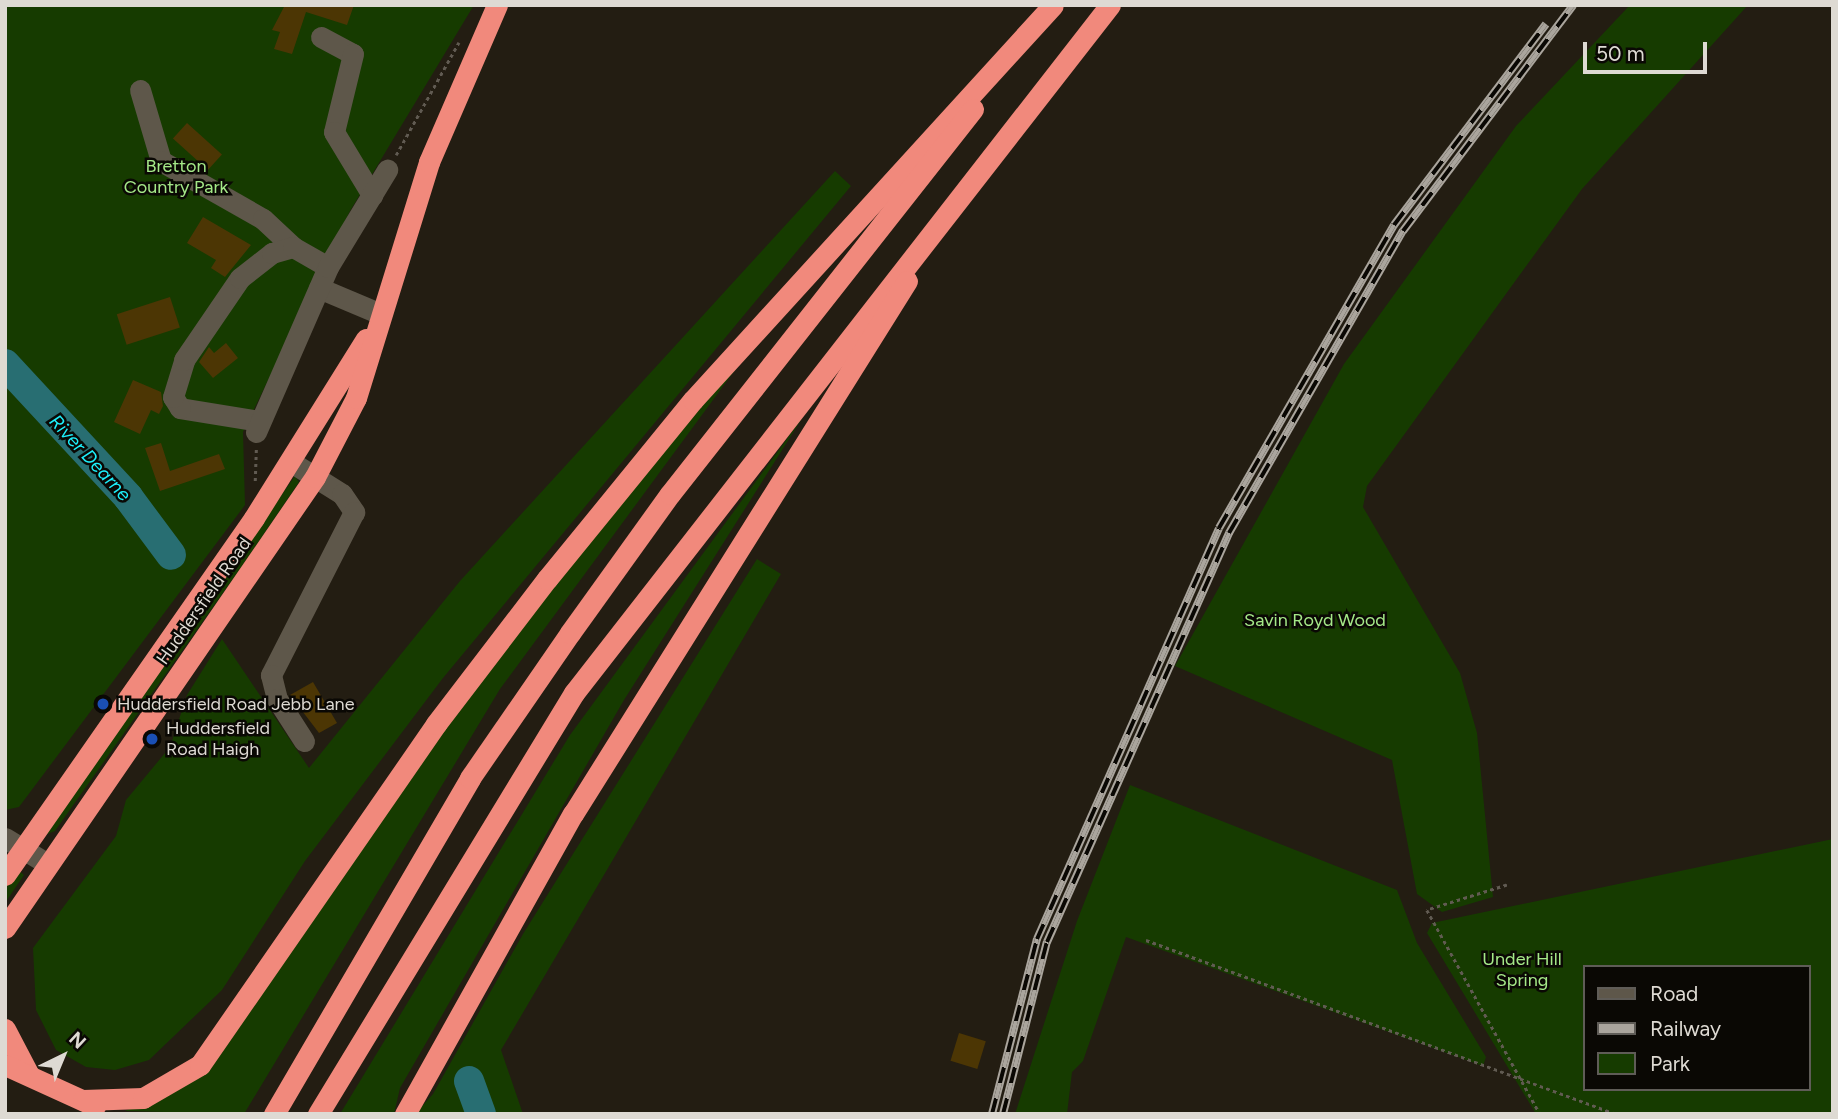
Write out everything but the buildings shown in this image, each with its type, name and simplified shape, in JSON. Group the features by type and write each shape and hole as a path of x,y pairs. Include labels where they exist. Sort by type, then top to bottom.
{"highway":[{"name":"Huddersfield Road","path":"5,928 315,477 356,398 429,162 497,5"},
{"path":"83,1100 143,1098 175,1085 200,1065 436,724 547,579 693,400 1054,5"},
{"path":"274,1114 470,778 570,633 670,494 1054,5"},
{"path":"318,1114 574,693 1110,5"},
{"path":"405,1114 573,814 972,179"},
{"name":"Huddersfield Road","path":"5,875 254,518 381,314"},
{"path":"5,1029 29,1073"},
{"path":"5,1065 29,1073 109,1114"}],"street":[{"path":"321,37 353,54 334,132 372,195"},
{"path":"140,90 161,161 263,219 293,247 328,267"},
{"path":"293,247 272,254 240,278 191,345 173,397 180,408 258,426 328,267 387,170"},
{"path":"319,288 381,314"},
{"path":"291,462 347,499 353,522 271,675 277,699 304,741"},
{"path":"5,838 48,864"}],"path":[{"path":"387,170 466,29"},
{"path":"254,518 258,426"},
{"path":"1507,885 1427,910 1540,1114"},
{"path":"1146,940 1616,1114"}],"green space":[{"name":"Bretton Country Park","path":"5,5 474,5 350,211 243,432 245,505 19,807 5,810"},
{"name":"Savin Royd Wood","path":"1630,5 1748,5 1582,189 1367,486 1363,507 1460,673 1477,733 1493,897 1442,912 1417,894 1392,760 1175,666 1344,364 1516,126"},
{"path":"835,171 851,186 443,678 305,861 222,990 149,1060 115,1070 86,1067 56,1050 36,1010 33,948 116,836 126,800 170,747 187,695 222,639 309,768 460,581"},
{"path":"741,362 500,689 244,1114 125,1111 200,1074 221,1054 430,745 612,509"},
{"path":"803,417 624,700 400,1088 394,1114 340,1114 570,735"},
{"path":"295,476 299,482 55,831 40,837"},
{"path":"757,559 781,574 501,1050 523,1114 415,1114 433,1094 523,934"},
{"path":"1130,785 1397,890 1417,943 1486,1057 1483,1066 1126,937 1083,1061 1072,1072 1067,1114 1015,1114 1077,921"},
{"name":"Under Hill Spring","path":"1833,839 1833,1114 1536,1114 1427,933 1432,923"},
{"path":"17,869 24,875 5,903 5,887"}],"waterway":[{"name":"River Dearne","path":"5,364 128,497 171,555"},
{"name":"River Dearne","path":"469,1081 481,1114"}],"railway":[{"path":"1003,1114 1047,942 1229,533 1403,231 1573,5"},
{"path":"992,1114 1037,939 1219,528 1394,225 1546,24"}],"place":[{"name":"Huddersfield Road Jebb Lane","path":"103,704"},
{"name":"Huddersfield Road Haigh","path":"152,739"}]}
